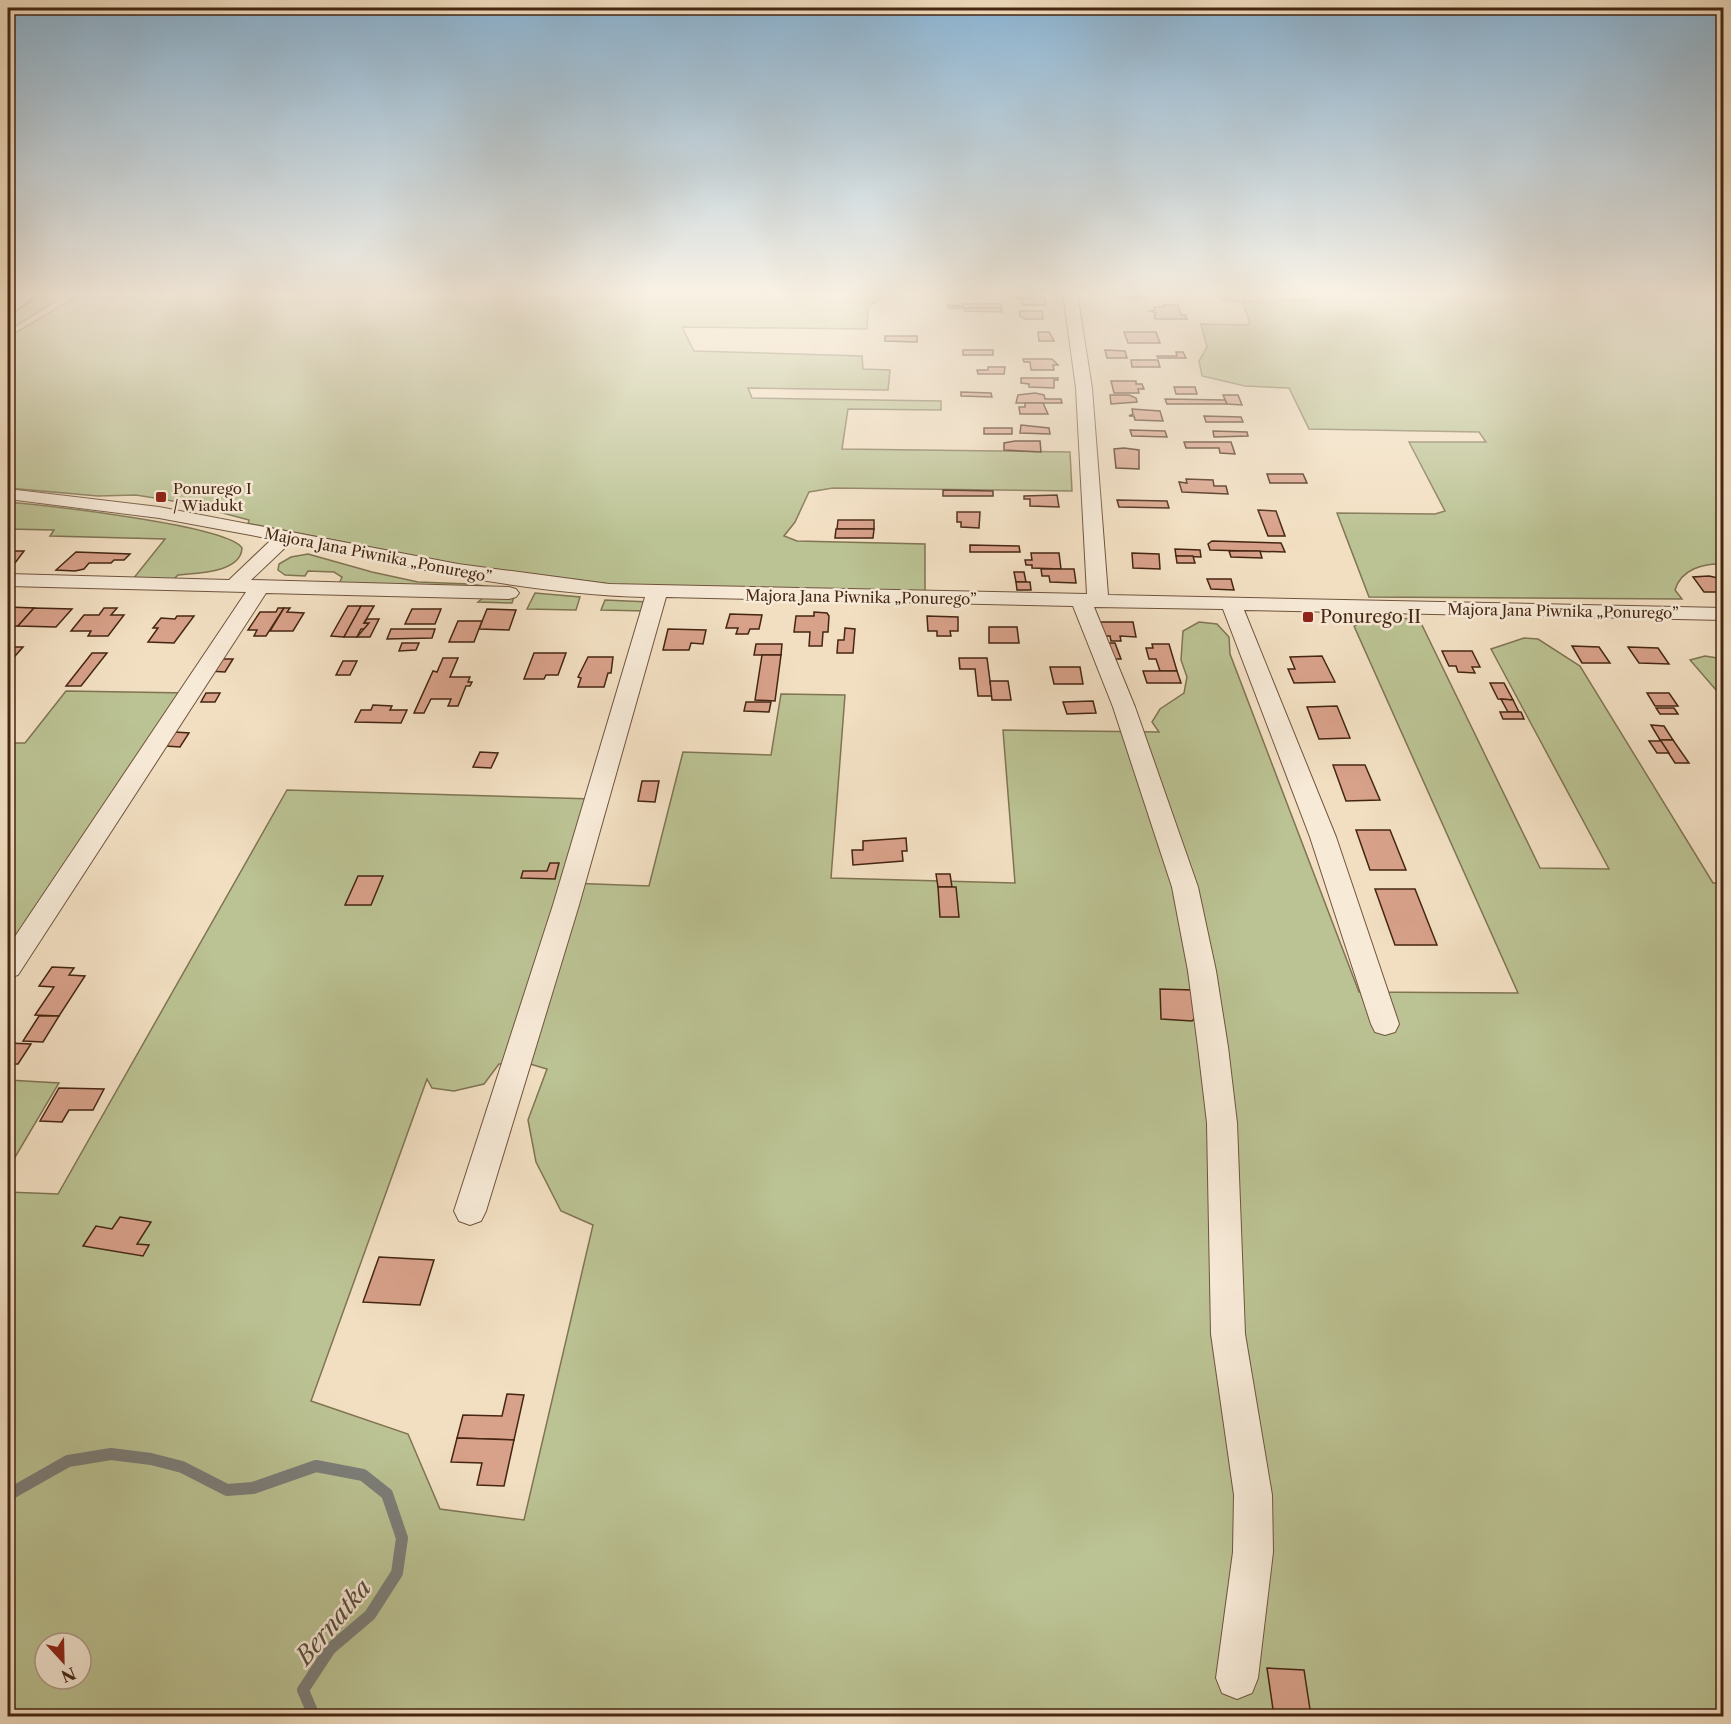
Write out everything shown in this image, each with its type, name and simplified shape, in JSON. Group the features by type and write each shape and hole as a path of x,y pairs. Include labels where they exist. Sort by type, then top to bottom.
{"street":[{"path":"1082,373 1090,602 1185,887 1212,1036 1222,1123 1228,1334 1252,1495 1253,1552 1237,1678"},
{"name":"Majora Jana Piwnika „Ponurego”","path":"8,494 102,503 521,581 657,592 1724,614"},
{"path":"234,586 285,537"},
{"name":"Majora Jana Piwnika „Ponurego”","path":"8,580 508,593"},
{"path":"8,968 260,586"},
{"path":"470,1211 566,905 657,592"},
{"path":"1232,605 1323,837 1385,1024"}],"green space":[{"path":"8,373 890,373 888,390 748,388 752,398 941,401 941,410 848,409 842,449 1070,452 1072,491 833,488 809,492 795,522 784,536 797,541 925,544 925,592 617,585 461,565 248,524 249,520 185,503 136,495 98,496 8,488"},
{"path":"1201,373 1723,373 1723,564 1701,566 1682,577 1675,590 1682,599 1369,597 1337,513 1435,514 1445,511 1409,442 1486,442 1479,432 1309,429 1289,388 1245,386 1202,376"},
{"path":"8,502 171,524 229,540 242,548 240,556 234,562 216,570 178,575 174,579 133,579 165,539 50,536 54,530 8,529"},
{"path":"308,554 418,582 469,584 516,590 512,603 478,602 485,596 339,584 342,577 334,572 308,571 305,576 285,575 278,570 279,564 291,557"},
{"path":"535,593 580,597 576,610 527,609"},
{"path":"605,600 649,602 646,611 601,610"},
{"path":"1390,618 1419,619 1540,868 1609,869 1491,649 1524,638 1538,639 1580,666 1713,883 1723,883 1723,1716 8,1716 8,1192 58,1194 287,790 593,799 568,883 649,886 683,752 771,755 781,694 845,695 831,878 1015,883 1003,730 1159,732 1152,722 1160,709 1184,693 1187,677 1181,660 1183,631 1199,622 1217,624 1229,637 1230,654 1359,992 1518,993 1354,626 1362,622","holes":["499,1064 530,1064 547,1069 528,1120 536,1162 561,1211 593,1225 524,1520 440,1509 408,1434 311,1401 427,1079 432,1088 454,1091 484,1084"]},
{"path":"1705,656 1723,659 1723,698 1690,660"},
{"path":"66,691 188,693 8,968 8,743 25,743"},
{"path":"8,1080 59,1083 8,1169"}],"building":[{"path":"1021,378 1058,378 1058,380 1054,380 1054,388 1029,387 1029,384 1021,383"},
{"path":"1111,381 1136,381 1136,384 1142,384 1144,389 1138,389 1139,393 1114,393"},
{"path":"1174,387 1195,387 1197,394 1176,394"},
{"path":"961,392 991,393 992,397 961,396"},
{"path":"1035,393 1044,395 1045,399 1061,399 1062,403 1016,403 1018,395"},
{"path":"1110,395 1129,395 1136,398 1137,402 1111,404"},
{"path":"1223,395 1238,395 1242,405 1227,404"},
{"path":"1165,399 1225,400 1227,404 1167,404"},
{"path":"1025,403 1043,403 1048,414 1020,414 1019,407 1025,407"},
{"path":"1132,409 1160,411 1163,421 1135,420 1134,416 1129,416 1133,414"},
{"path":"1204,416 1241,417 1243,422 1206,422"},
{"path":"1021,425 1049,428 1050,434 1020,433"},
{"path":"984,428 1012,428 1012,434 984,434"},
{"path":"1130,430 1165,431 1167,437 1132,436"},
{"path":"1213,431 1247,432 1248,436 1214,437"},
{"path":"1040,441 1041,452 1004,450 1004,443"},
{"path":"1184,442 1231,442 1235,454 1220,453 1219,448 1186,448"},
{"path":"1114,449 1139,450 1139,469 1116,468"},
{"path":"1267,474 1303,474 1307,483 1270,483"},
{"path":"1186,479 1213,480 1214,486 1226,486 1228,494 1182,492 1179,482 1187,483"},
{"path":"943,490 993,491 993,496 943,496"},
{"path":"1057,495 1059,507 1030,506 1030,499 1024,499 1024,496"},
{"path":"1117,500 1167,501 1169,508 1119,507"},
{"path":"1258,510 1276,511 1285,536 1268,536"},
{"path":"957,512 980,512 979,528 961,527 961,522 957,522"},
{"path":"838,520 874,520 874,529 837,529"},
{"path":"836,529 874,529 873,538 835,538"},
{"path":"1212,541 1281,543 1285,552 1210,550 1208,544"},
{"path":"970,545 1019,546 1020,552 970,552"},
{"path":"1175,549 1200,550 1201,557 1176,556"},
{"path":"8,551 24,551 15,563 8,563"},
{"path":"1229,551 1260,551 1262,558 1231,557"},
{"path":"76,552 130,554 124,560 114,560 111,563 89,563 84,569 75,571 56,570"},
{"path":"1031,553 1059,553 1061,569 1032,568 1032,565 1026,565 1025,560 1032,560"},
{"path":"1132,553 1159,554 1160,569 1133,568"},
{"path":"1176,556 1193,556 1195,563 1177,563"},
{"path":"1041,569 1074,569 1076,583 1050,582 1049,576 1042,576"},
{"path":"1014,572 1024,572 1026,582 1016,582"},
{"path":"1693,577 1718,578 1724,585 1724,592 1704,592"},
{"path":"1207,579 1231,579 1234,590 1211,589"},
{"path":"1016,582 1030,582 1031,590 1017,590"},
{"path":"348,606 361,606 344,637 331,636"},
{"path":"361,606 374,606 364,623 369,623 366,629 361,629 357,637 344,637"},
{"path":"8,607 34,608 18,626 8,626"},
{"path":"34,608 72,609 56,627 18,626"},
{"path":"104,608 117,608 111,615 124,615 108,636 88,636 91,631 71,631 84,615 99,615"},
{"path":"278,608 284,608 266,636 254,636 257,630 248,630 260,612 276,612"},
{"path":"284,608 290,608 287,612 304,613 293,631 270,631"},
{"path":"412,609 441,609 435,624 405,624"},
{"path":"487,609 516,610 509,630 479,629"},
{"path":"814,612 827,613 829,616 828,632 823,632 822,646 809,646 810,632 794,632 796,616 814,616"},
{"path":"730,614 762,615 759,629 750,629 748,634 736,634 738,628 726,628"},
{"path":"177,616 194,616 174,643 148,642 158,628 153,628 161,618 175,619"},
{"path":"927,616 958,617 958,631 950,631 951,636 937,636 937,631 928,631"},
{"path":"367,619 379,619 370,637 357,637 369,623 364,623"},
{"path":"458,621 482,621 474,642 449,642"},
{"path":"1096,622 1133,622 1136,637 1120,636 1121,641 1111,641 1110,636 1098,636"},
{"path":"989,627 1017,627 1019,643 989,643"},
{"path":"845,628 855,629 853,653 837,653 838,640 844,640"},
{"path":"391,629 435,629 432,638 387,639"},
{"path":"668,629 706,630 703,644 691,643 689,650 663,650"},
{"path":"402,643 419,643 416,650 399,651"},
{"path":"1102,643 1115,643 1121,659 1107,659"},
{"path":"756,644 782,644 781,655 754,655"},
{"path":"1152,644 1169,644 1177,671 1160,671 1156,659 1149,659 1146,648 1153,648"},
{"path":"1572,646 1599,647 1610,663 1582,663"},
{"path":"8,647 23,647 8,664"},
{"path":"1628,647 1658,648 1669,664 1639,663"},
{"path":"1442,651 1472,651 1480,667 1472,667 1475,673 1458,672 1456,666 1449,666"},
{"path":"92,653 107,653 81,686 66,686"},
{"path":"534,653 566,653 558,675 546,675 544,679 524,679"},
{"path":"762,655 781,655 775,701 755,700"},
{"path":"1322,656 1335,682 1294,683 1288,669 1295,669 1290,657"},
{"path":"588,657 613,657 611,673 608,673 604,687 578,687 581,678 578,677"},
{"path":"443,658 458,658 450,677 470,677 468,682 472,682 470,686 466,686 458,706 448,706 451,699 431,699 424,713 414,713 433,671 437,672"},
{"path":"959,658 987,658 992,696 978,696 975,669 960,669"},
{"path":"217,659 233,659 225,672 209,671"},
{"path":"343,661 357,661 350,675 336,675"},
{"path":"1050,667 1080,667 1083,684 1054,684"},
{"path":"1143,671 1177,671 1181,683 1147,683"},
{"path":"990,681 1008,681 1011,700 992,700"},
{"path":"1490,683 1504,683 1513,700 1498,699"},
{"path":"206,693 220,693 215,702 201,702"},
{"path":"1647,693 1669,693 1678,706 1655,706"},
{"path":"1501,699 1513,700 1519,712 1508,712"},
{"path":"1093,701 1096,713 1067,714 1063,702"},
{"path":"746,702 771,702 769,712 744,711"},
{"path":"373,705 392,706 390,710 407,710 401,723 355,722 361,710 371,710"},
{"path":"1337,706 1350,738 1319,739 1307,707"},
{"path":"1656,708 1674,708 1678,714 1660,714"},
{"path":"1500,712 1521,712 1524,719 1503,719"},
{"path":"1651,725 1664,726 1673,740 1660,740"},
{"path":"175,732 189,733 180,747 166,746"},
{"path":"1660,740 1673,740 1689,763 1675,763"},
{"path":"1649,741 1661,741 1669,753 1657,753"},
{"path":"480,752 498,753 491,768 473,767"},
{"path":"1333,765 1365,765 1380,800 1346,801"},
{"path":"642,781 659,781 655,802 638,801"},
{"path":"1356,830 1390,830 1406,870 1370,870"},
{"path":"906,838 907,851 902,851 903,861 853,865 852,850 863,850 863,841"},
{"path":"550,863 559,863 555,879 521,878 523,871 547,871"},
{"path":"936,874 950,874 952,887 938,887"},
{"path":"358,876 383,876 371,905 345,905"},
{"path":"938,887 956,887 959,917 940,917"},
{"path":"1375,889 1415,889 1437,945 1395,945"},
{"path":"52,967 74,968 69,975 85,976 59,1016 35,1015 54,987 39,986"},
{"path":"1160,989 1193,990 1196,1017 1192,1021 1161,1019"},
{"path":"39,1016 59,1016 43,1042 23,1041"},
{"path":"8,1043 31,1044 18,1064 8,1064"},
{"path":"59,1088 104,1089 93,1110 69,1110 62,1122 40,1121"},
{"path":"120,1217 151,1222 137,1244 149,1245 143,1256 83,1246 96,1226 112,1229"},
{"path":"379,1257 434,1260 420,1305 363,1302"},
{"path":"507,1394 524,1395 514,1440 457,1438 463,1415 502,1416"},
{"path":"457,1438 514,1440 504,1486 477,1485 482,1463 451,1462"},
{"path":"1267,1668 1304,1670 1311,1716 1274,1716"}],"waterway":[{"name":"Bernatka","path":"8,1495 68,1461 111,1454 151,1459 182,1467 227,1490 253,1488 316,1466 363,1475 387,1494 402,1538 397,1573 370,1615 330,1649 303,1690 314,1716"}],"place":[{"name":"Ponurego I / Wiadukt","path":"161,497"},
{"name":"Ponurego II","path":"1308,617"}]}
